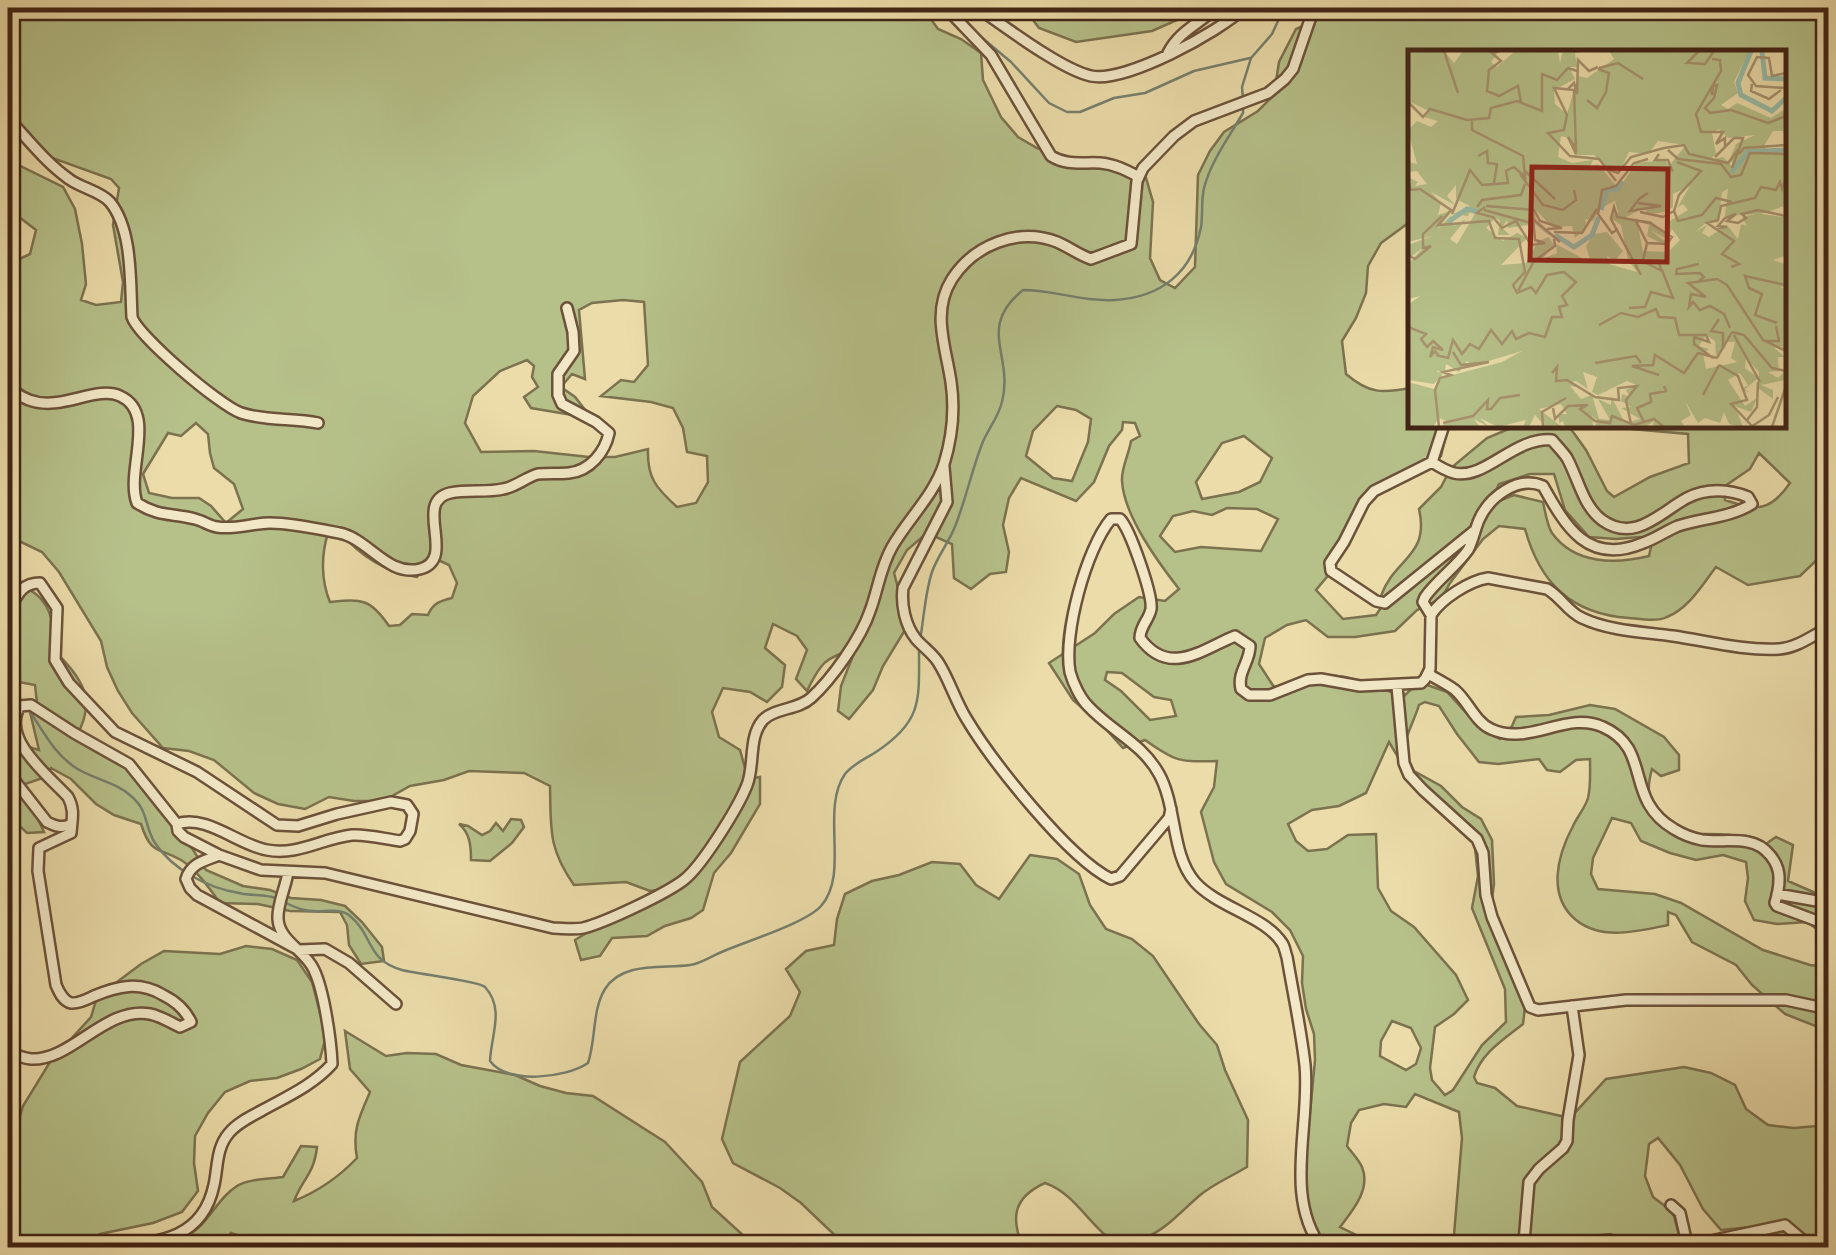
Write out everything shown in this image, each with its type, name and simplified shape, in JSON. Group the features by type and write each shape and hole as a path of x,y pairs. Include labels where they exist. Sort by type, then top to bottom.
{"street":[{"path":"946,8 991,56 1051,156 1062,163 1117,166 1139,177"},
{"path":"978,8 1051,56 1092,76 1111,76 1166,56 1234,18 1244,8"},
{"path":"1166,56 1175,38 1216,8"},
{"path":"8,1052 32,1059 47,1056 118,1017 139,1013 152,1014 180,1027 190,1022 174,1001 142,986 125,986 82,1002 71,1003 62,997 51,962 38,848 71,834 74,817 68,797 19,742 14,730 15,713 20,706 31,705 129,764 178,824 184,838 261,870 288,875 325,873 552,928 580,928 605,920 684,880 697,867 749,782 762,721 772,713 809,700 845,656 871,611 887,556 939,478 952,422 952,384 940,318 952,279 973,254 990,244 1022,237 1039,236 1090,259 1131,244 1142,168 1194,121 1268,92 1285,80 1293,69 1314,8"},
{"path":"8,118 51,166 113,206 129,249 132,317 148,340 223,404 241,413 318,423"},
{"path":"8,295 12,305 8,376 13,391 40,404 100,394 116,394 126,399 140,426 133,491 137,503 162,516 218,527 275,523 342,533 403,569 422,569 432,562 436,553 433,509 442,496 452,492 503,490 535,474 575,473 596,460 602,451 609,433 562,404 558,395 558,374 574,352 568,308"},
{"path":"1443,428 1432,462 1374,491 1364,502 1330,563 1332,571 1385,603 1476,529"},
{"path":"1322,1248 1305,1215 1302,1154 1306,1068 1282,942 1267,928 1208,895 1193,880 1182,855 1168,791 1153,763 1087,705 1076,688 1070,672 1071,636 1084,571 1100,533 1111,520 1120,519 1131,534 1151,608 1140,638 1153,651 1167,657 1190,658 1235,636 1250,646 1239,678 1241,688 1249,696 1270,695 1321,679 1360,686 1420,683 1428,674 1430,615 1424,597 1468,549 1483,513 1498,495 1520,483 1543,486 1564,523 1578,538 1592,546 1614,550 1645,543 1675,527 1740,512 1752,504 1748,497 1731,490 1708,492 1688,497 1659,519 1638,527 1621,527 1601,520 1591,509 1565,455 1552,440 1530,440 1469,473 1454,473 1432,462"},
{"path":"944,464 947,502 903,588 902,601 914,637 938,661 968,722 1054,830 1110,879 1120,876 1169,818 1171,806"},
{"path":"1430,615 1450,596 1488,578 1547,589 1586,620 1750,648 1782,649 1828,628"},
{"path":"8,612 22,588 40,583 57,608 55,660 68,682 103,720 115,732 197,772 277,825 298,826 390,802 407,806 413,814 405,840 355,834 290,852 250,845 197,822 178,824"},
{"path":"1428,674 1455,690 1482,724 1502,733 1540,732 1570,722 1606,727 1625,740 1640,790 1656,816 1688,836 1758,846 1778,867 1780,880 1775,903 1828,925"},
{"path":"1397,686 1404,764 1423,790 1476,838 1483,853 1492,917 1530,1007 1538,1010 1626,1000 1786,1000 1828,1009"},
{"path":"8,772 48,822 54,826 71,824"},
{"path":"220,855 194,864 186,879 197,895 299,950 325,950 349,963 396,1004"},
{"path":"95,1248 148,1242 194,1226 207,1210 221,1147 228,1134 242,1121 320,1077 332,1064 331,1037 314,968 284,934 278,916 288,875"},
{"path":"1777,894 1828,903"},
{"path":"1572,1006 1579,1054 1567,1141 1530,1182 1524,1242 1530,1247 1610,1240 1619,1248"},
{"path":"1672,1205 1680,1214 1688,1248"},
{"path":"1712,1248 1715,1240 1785,1225 1812,1248"}],"green space":[{"path":"8,8 818,8 846,19 854,8 923,8 938,29 981,53 983,80 1001,117 1018,137 1067,158 1146,178 1153,202 1150,258 1160,280 1175,288 1195,267 1198,175 1210,151 1224,132 1258,111 1274,95 1279,62 1296,29 1343,8 1828,8 1828,549 1800,576 1748,585 1716,567 1682,608 1653,620 1608,615 1575,602 1549,580 1525,529 1499,526 1483,539 1441,599 1417,610 1395,631 1328,637 1306,620 1287,625 1265,638 1259,664 1274,687 1332,676 1364,682 1403,697 1419,682 1447,692 1480,728 1500,739 1516,717 1549,715 1590,705 1615,709 1664,737 1679,755 1679,770 1661,776 1652,769 1649,791 1653,806 1679,834 1732,835 1760,848 1776,837 1793,845 1788,881 1820,895 1828,890 1828,937 1807,922 1777,924 1754,920 1745,901 1746,862 1723,855 1696,860 1670,853 1641,841 1631,823 1612,818 1593,858 1591,874 1598,889 1655,894 1681,903 1763,950 1828,967 1828,1031 1785,1014 1736,965 1692,942 1676,915 1668,912 1668,925 1609,932 1586,926 1567,910 1558,888 1559,863 1588,798 1590,759 1576,760 1560,772 1547,770 1539,759 1479,762 1439,706 1425,702 1419,705 1404,744 1403,750 1414,771 1441,786 1481,819 1492,840 1494,884 1490,914 1525,1007 1523,1024 1482,1061 1474,1077 1477,1083 1495,1088 1517,1106 1570,1118 1606,1079 1684,1067 1711,1073 1735,1085 1746,1109 1768,1125 1828,1125 1828,1247 1772,1247 1773,1225 1721,1230 1658,1138 1649,1144 1645,1176 1653,1197 1673,1212 1682,1247 1453,1247 1462,1138 1459,1112 1415,1094 1406,1107 1384,1104 1359,1110 1351,1123 1347,1146 1362,1167 1364,1183 1359,1199 1340,1227 1381,1247 1316,1247 1305,1213 1301,1165 1315,1060 1314,1034 1302,983 1303,956 1290,930 1272,912 1226,884 1214,862 1201,812 1214,787 1217,761 1178,759 1145,740 1123,748 1073,700 1049,663 1095,633 1139,597 1165,601 1179,589 1143,538 1124,495 1124,466 1131,441 1140,436 1135,423 1123,422 1094,482 1076,501 1021,478 1009,498 1003,525 1009,552 1006,572 990,574 971,589 954,578 952,544 927,533 907,550 894,573 908,625 873,690 849,719 838,711 841,686 856,648 825,662 807,691 796,679 807,650 797,636 773,624 765,648 785,665 782,687 767,702 750,692 723,688 712,712 719,737 740,750 748,779 760,777 760,804 731,853 714,873 703,910 647,936 612,938 600,956 581,960 575,940 616,915 674,888 650,891 626,882 574,885 555,849 550,786 524,773 469,771 410,786 383,801 329,797 305,809 278,804 254,793 214,760 189,751 163,748 118,691 101,641 59,572 42,552 19,541 8,546 8,271 13,262 30,254 36,230 8,214 8,160 63,187 75,209 86,284 81,300 96,305 121,302 123,282 113,225 119,188 111,179 44,155 9,126 8,131","holes":["644,302 648,365 634,382 621,380 601,396 673,408 683,428 687,452 707,456 708,482 696,503 677,507 663,494 651,475 648,449 615,457 481,452 465,423 473,396 500,371 527,360 534,366 532,377 538,387 524,397 531,408 578,416 586,411 561,387 572,374 585,379 579,310 592,303","1057,406 1076,410 1091,419 1088,442 1072,481 1053,478 1026,456 1033,431","196,423 208,434 214,468 234,484 243,509 226,523 199,498 149,493 143,474 168,433 181,436","1244,436 1272,458 1260,482 1239,492 1202,499 1196,482 1222,443","1759,453 1790,483 1776,499 1762,507 1725,500 1725,486 1750,469","1530,474 1554,474 1565,510 1589,537 1640,537 1652,542 1649,556 1610,561 1572,551 1552,533 1543,502 1514,495 1489,505 1499,484","1227,508 1257,509 1278,519 1261,551 1201,547 1175,552 1160,536 1173,516 1193,511 1212,515","328,533 341,533 366,556 406,575 417,577 423,566 436,559 449,565 457,583 452,598 437,603 428,615 412,614 400,625 389,626 364,602 330,602 323,559","1107,672 1122,673 1154,697 1171,700 1176,716 1150,720 1105,680","1389,742 1408,774 1467,825 1478,876 1472,908 1505,989 1506,1022 1482,1045 1453,1090 1445,1095 1432,1080 1430,1068 1435,1027 1468,1000 1456,975 1414,927 1391,911 1378,888 1376,834 1348,835 1327,849 1308,851 1296,841 1288,824 1312,810 1339,806 1366,793","1392,1021 1411,1028 1421,1048 1416,1064 1406,1070 1380,1056 1381,1041"]},
{"path":"1024,8 1196,8 1193,13 1152,31 1076,42 1039,28"},
{"path":"8,583 32,591 46,606 56,652 80,681 86,712 76,737 140,772 145,792 186,839 206,870 243,886 345,906 382,947 384,961 361,964 349,945 347,925 340,912 220,903 187,864 152,846 141,824 96,804 71,779 51,768 43,778 22,785 44,832 27,833 8,815 8,736 39,750 30,712 37,703 35,685 8,680"},
{"path":"511,819 521,820 524,827 512,843 490,861 471,860 466,831 459,824 482,835 496,823 503,831"},
{"path":"1030,855 1057,859 1079,874 1090,905 1106,929 1132,939 1153,956 1217,1045 1248,1120 1247,1167 1204,1192 1168,1224 1145,1238 1119,1239 1104,1234 1070,1198 1045,1183 1027,1195 1018,1209 1017,1226 1023,1247 845,1247 801,1203 733,1163 722,1139 740,1062 790,1016 800,992 786,969 806,951 834,945 845,894 932,862 960,864 976,885 999,899"},
{"path":"246,946 272,949 297,960 312,982 326,1036 320,1059 277,1078 250,1081 225,1092 195,1136 198,1191 182,1212 153,1223 100,1234 74,1247 8,1248 8,1145 23,1106 50,1062 91,1017 97,997 164,951 220,954"},
{"path":"345,1031 386,1056 436,1054 461,1065 515,1075 566,1093 593,1096 665,1142 702,1182 712,1207 756,1247 236,1248 246,1238 231,1233 218,1247 107,1248 186,1236 237,1186 283,1177 301,1146 317,1147 316,1156 294,1201 328,1183 350,1165 357,1158 358,1124 370,1092 350,1069"}],"waterway":[{"path":"1243,99 1242,87 1251,58 1272,34 1284,8"},
{"path":"974,31 1011,62 1049,103 1067,112 1080,112 1114,98 1145,93 1194,71 1250,58"},
{"path":"920,640 932,572 953,530 982,444 1002,402 1004,370 999,330 1009,304 1023,290 1103,300 1132,298 1172,280 1197,243 1207,178 1243,107"},
{"path":"284,902 305,910 350,916 376,954 390,966 485,987 496,1013 490,1061 498,1069 537,1077 578,1068 588,1063 598,1006 612,980 632,970 698,963 790,925 821,906 833,877 838,789 848,770 891,741 910,719 918,696 919,648"},
{"path":"8,691 23,702"},
{"path":"28,709 68,762 125,791 137,802 155,843 181,869 227,891 276,898"}]}
